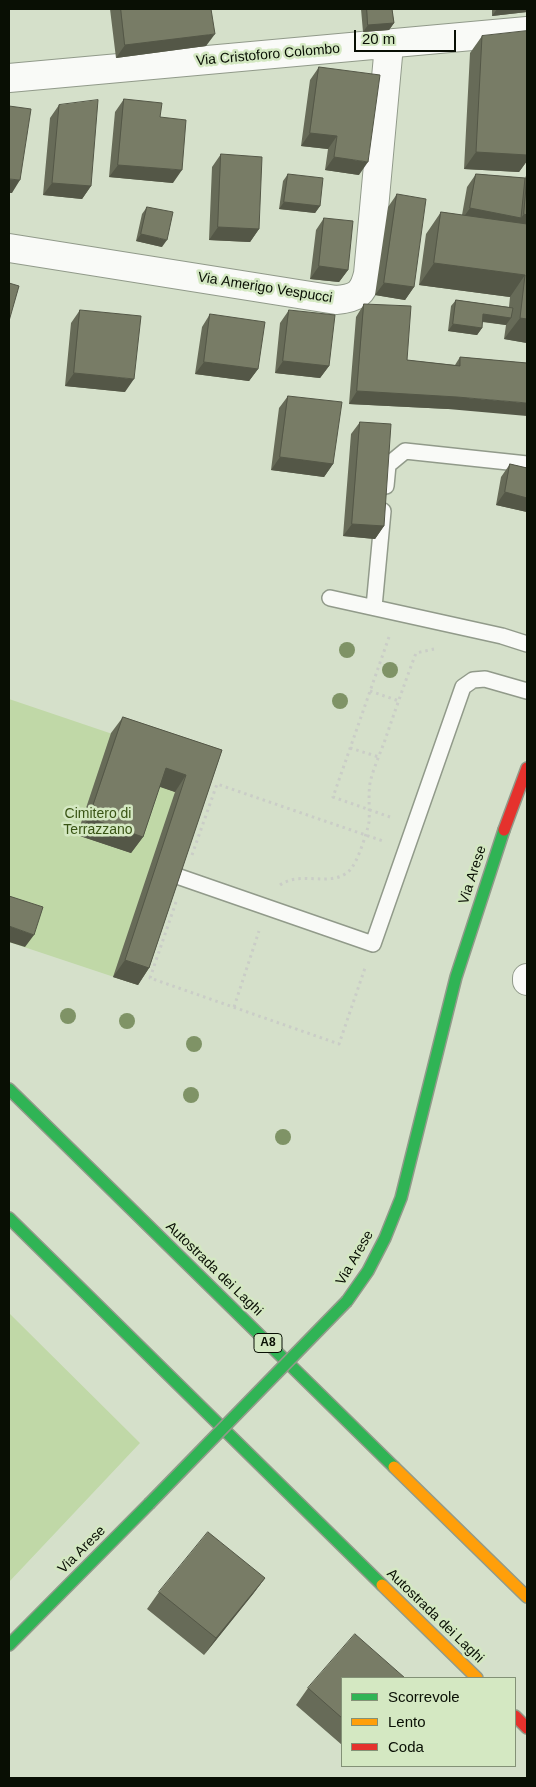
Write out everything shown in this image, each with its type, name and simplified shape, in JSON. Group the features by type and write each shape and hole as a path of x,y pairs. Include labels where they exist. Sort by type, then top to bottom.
{"main road":[{"name":"Via Arese","path":"9,1645 347,1300 368,1271 385,1238 400,1198 415,1146 456,977 494,858 527,768"},
{"name":"Autostrada dei Laghi","path":"9,1089 527,1597"},
{"name":"Autostrada dei Laghi","path":"9,1218 476,1677"},
{"path":"516,1717 527,1728"}],"street":[{"name":"Via Cristoforo Colombo","path":"9,78 390,45 527,31"},
{"name":"Via Amerigo Vespucci","path":"9,248 336,300 359,294 365,286 368,274 390,45"}],"lane":[{"path":"374,607 388,465 405,451 527,464"},
{"path":"330,598 502,636 527,644"},
{"path":"174,875 374,944 463,687 473,680 485,679 527,691"}],"path":[{"path":"398,638 389,636 333,797 415,825"},
{"path":"234,1007 268,907 277,887 286,881 300,878 323,879 340,877 350,871 358,857 368,822 370,783 379,757 416,653 441,647 432,645"},
{"path":"370,691 399,700"},
{"path":"350,748 379,757"}],"green space":[{"name":"Cimitero di Terrazzano","path":"9,699 210,767 138,985 9,942"},
{"path":"9,1313 140,1443 9,1582"}],"building":[{"path":"121,9 211,9 215,34 125,45"},
{"path":"367,9 392,9 394,23 368,25"},
{"path":"527,31 527,155 476,152 482,36"},
{"path":"319,67 380,75 368,162 334,157 337,136 310,133"},
{"path":"124,99 162,103 160,117 186,120 182,170 118,165"},
{"path":"98,100 91,186 52,183 59,105"},
{"path":"9,106 31,109 20,180 9,179"},
{"path":"221,154 262,157 259,229 218,227"},
{"path":"288,174 323,178 320,206 284,202"},
{"path":"476,174 525,178 521,218 470,208"},
{"path":"527,176 527,215 524,214"},
{"path":"397,194 426,199 414,287 384,283"},
{"path":"147,207 173,212 167,240 141,234"},
{"path":"441,212 527,224 527,319 520,318 525,275 434,263"},
{"path":"324,218 353,221 348,270 319,266"},
{"path":"9,283 19,286 9,321"},
{"path":"456,300 513,308 511,318 483,314 482,328 453,324"},
{"path":"364,304 411,306 407,360 460,366 460,357 527,363 527,403 357,391"},
{"path":"80,310 141,316 134,379 74,373"},
{"path":"289,310 335,315 329,366 283,361"},
{"path":"210,314 265,322 258,369 204,362"},
{"path":"288,396 342,402 333,464 280,457"},
{"path":"360,422 391,424 384,526 352,524"},
{"path":"510,464 527,468 527,498 505,492"},
{"path":"123,717 222,750 149,968 125,960 186,775 166,768 143,837 89,818"},
{"path":"9,896 43,907 34,935 9,926"},
{"path":"208,1532 265,1578 216,1638 159,1592"},
{"path":"355,1634 404,1677 341,1677 341,1717 308,1688"}],"traffic: fast":[{"path":"347,1301 368,1271 385,1238 401,1198 456,977 504,830"},
{"path":"9,1089 394,1467"},
{"path":"9,1218 382,1585"},
{"path":"149,1504 347,1301"},
{"path":"9,1645 149,1504"}],"traffic: slow":[{"path":"394,1467 527,1597"},
{"path":"382,1585 476,1677"}],"traffic: jam":[{"path":"504,830 527,768"},
{"path":"516,1717 527,1728"}]}
